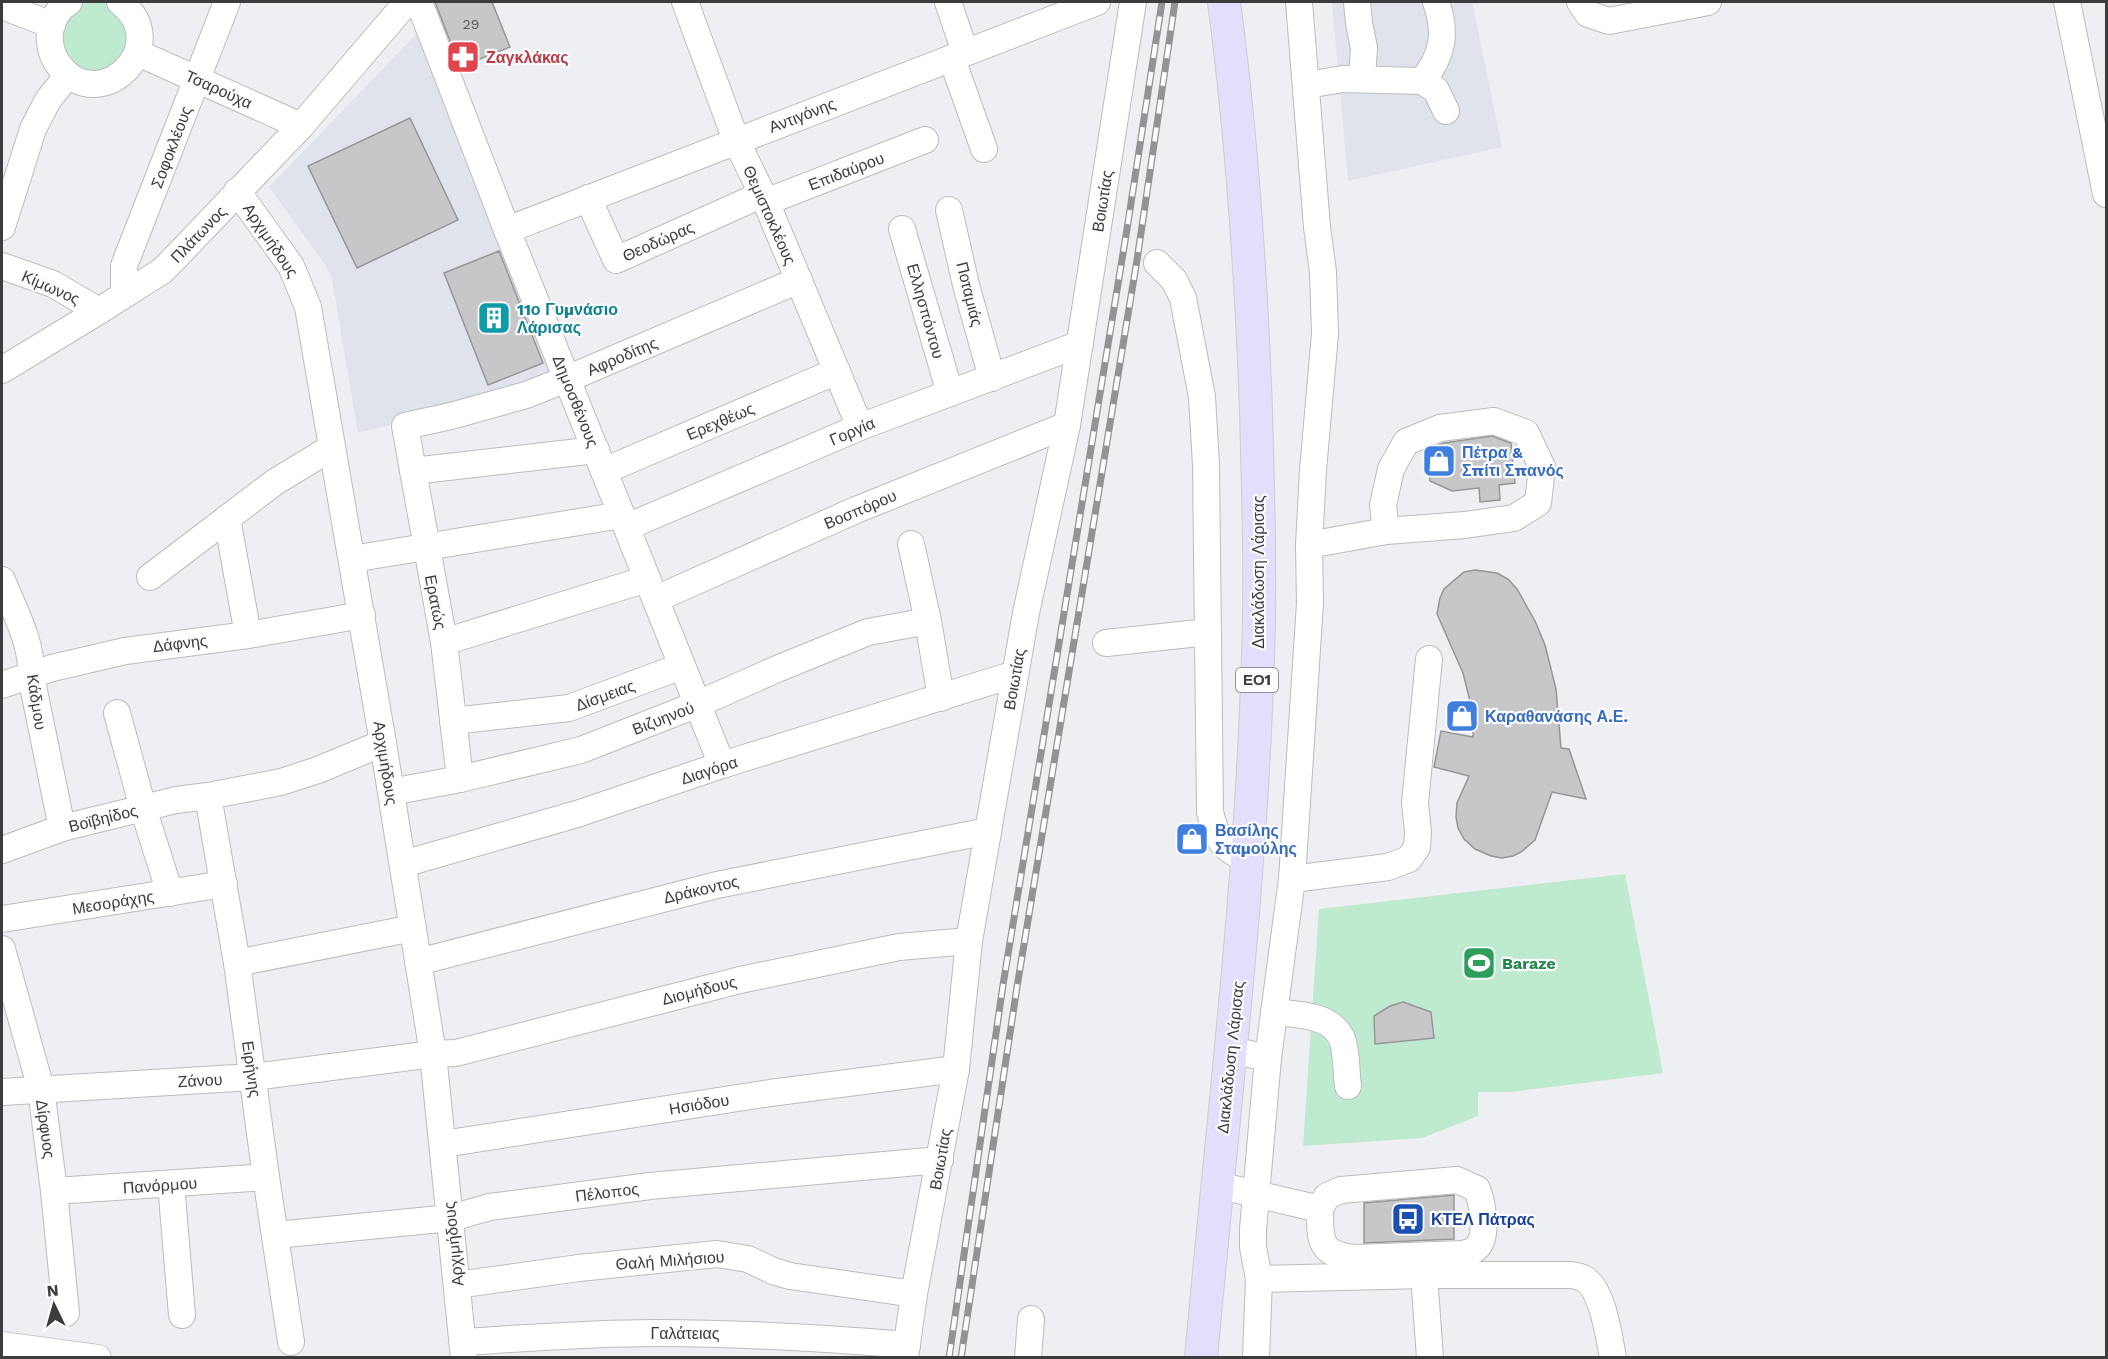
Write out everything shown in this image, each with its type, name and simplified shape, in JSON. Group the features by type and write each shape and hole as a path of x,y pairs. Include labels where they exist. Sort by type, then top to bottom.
{"main road":[{"name":"Διακλάδωση Λάρισας","path":"1201,1358 1248,861 1258,653 1257,442 1244,197 1233,65 1224,2"}],"street":[{"path":"69,2 57,13 51,25 49,38 51,51 57,63 68,75 89,83 114,80 132,64 138,53 140,37 137,22 129,9 120,2"},
{"name":"Σοφοκλέους","path":"124,294 124,266 227,2"},
{"name":"Πλάτωνος","path":"2,370 162,271 301,126 406,2"},
{"name":"Δημοσθένους","path":"419,2 507,230 722,765"},
{"name":"Θεμιστοκλέους","path":"685,2 736,140 800,279 860,427"},
{"path":"948,2 975,128 984,149"},
{"name":"Αντιγόνης","path":"507,230 1097,2"},
{"name":"Βοιωτίας","path":"906,1351 914,1294 956,1069 969,941 1015,674 1066,425 1133,2"},
{"path":"1256,1358 1259,1280 1253,1247 1268,1058 1292,879 1310,603 1309,545 1313,470 1325,334 1323,272 1317,227 1299,2"},
{"path":"1357,2 1364,48 1362,78"},
{"path":"1422,81 1439,57 1442,37 1436,2"},
{"path":"1580,2 1588,14 1609,21 1708,2"},
{"path":"2067,2 2101,137 2106,194"},
{"path":"2,6 51,25"},
{"name":"Τσαρούχα","path":"138,53 301,126"},
{"path":"2,227 37,121 48,100 68,75"},
{"path":"1307,85 1362,78 1422,81 1436,90 1446,111"},
{"name":"Επιδαύρου","path":"764,198 925,140"},
{"name":"Αρχιμήδους","path":"237,191 291,266 305,296 362,615 433,1054 463,1350"},
{"name":"Θεοδώρας","path":"588,198 616,260 764,198"},
{"name":"Ποταμιάς","path":"950,210 966,285 992,378"},
{"name":"Ελλησπόντου","path":"902,229 950,393"},
{"path":"1157,263 1174,280 1183,298 1202,397 1206,465 1210,812 1217,836 1225,848 1248,861"},
{"name":"Κίμωνος","path":"2,266 53,284 99,310"},
{"name":"Αφροδίτης","path":"405,426 495,404 567,379 800,279"},
{"name":"Γοργία","path":"352,559 425,547 625,521 860,427 1080,344"},
{"name":"Ερεχθέως","path":"413,471 600,460 837,371"},
{"path":"1309,545 1386,531 1465,525 1515,518 1538,503 1542,467 1526,433 1494,421 1440,428 1406,442 1391,469 1383,505 1386,531"},
{"name":"Βοσπόρου","path":"444,642 651,589 856,510 1066,425"},
{"name":"Ερατώς","path":"405,426 425,547 444,642 460,779"},
{"path":"150,577 275,482 331,448"},
{"path":"227,518 248,635"},
{"path":"911,544 928,621 941,698"},
{"name":"Κάδμου","path":"2,580 29,651 32,664 31,676 62,828"},
{"name":"Δάφνης","path":"2,685 52,668 125,651 248,635 362,615"},
{"name":"Βιζυηνού","path":"391,792 460,779 581,750 698,704 868,632 928,621"},
{"path":"1106,643 1208,633"},
{"path":"1292,879 1388,867 1409,858 1417,847 1415,804 1429,659"},
{"name":"Δίσμειας","path":"453,721 569,708 682,666"},
{"name":"Διαγόρα","path":"403,864 577,814 722,765 1015,674"},
{"path":"117,714 170,893"},
{"path":"208,796 301,776 383,743"},
{"name":"Βοϊβηίδος","path":"2,850 62,828 176,800 208,796"},
{"name":"Ειρήνης","path":"208,796 237,963 291,1342"},
{"name":"Δράκοντος","path":"418,962 717,885 988,831"},
{"name":"Μεσοράχης","path":"2,919 224,884"},
{"path":"237,963 413,928"},
{"name":"Διομήδους","path":"433,1054 474,1049 630,1007 810,965 899,947 969,941"},
{"name":"Δίρφυος","path":"2,950 40,1089 54,1191 66,1312"},
{"path":"1274,1012 1312,1016 1334,1027 1342,1040 1348,1086"},
{"path":"1231,1050 1268,1058"},
{"name":"Ζάνου","path":"2,1092 253,1077 433,1054"},
{"name":"Ησιόδου","path":"443,1144 770,1093 956,1069"},
{"name":"Πέλοπος","path":"276,1235 451,1218 490,1207 650,1186 940,1160"},
{"name":"Πανόρμου","path":"54,1191 266,1177"},
{"path":"1457,1180 1477,1189 1482,1200 1483,1233 1480,1244 1474,1250 1463,1254 1355,1258 1337,1256 1327,1250 1320,1238 1320,1209 1327,1196 1341,1190 1457,1180"},
{"path":"171,1185 182,1315"},
{"path":"1217,1185 1320,1209"},
{"name":"Θαλή Μιλήσιου","path":"458,1285 579,1268 717,1254 748,1259 790,1276 914,1294"},
{"path":"1259,1280 1424,1275 1569,1275 1584,1278 1591,1284 1601,1305 1613,1358"},
{"path":"1424,1275 1430,1358"},
{"path":"1028,1358 1031,1319"},
{"name":"Γαλάτειας","path":"463,1350 574,1335 654,1333 765,1335 906,1351"},
{"path":"2,1345 98,1358"}],"shaded area":[{"path":"1332,2 1472,2 1502,147 1348,181"},
{"path":"421,29 557,379 504,397 358,433 332,279 326,266 269,187"}],"green space":[{"path":"103,2 119,9 132,47 103,76 69,66 57,33 79,4"},
{"name":"Baraze","path":"1625,874 1663,1073 1510,1092 1478,1092 1478,1116 1422,1138 1303,1146 1319,909"}],"building":[{"path":"435,2 492,2 510,47 460,67"},
{"path":"410,118 458,220 357,268 308,166"},
{"name":"11ο Γυμνάσιο Λάρισας","path":"499,251 543,363 488,385 444,273"},
{"path":"1492,436 1511,443 1515,483 1499,485 1500,500 1480,502 1479,488 1452,491 1430,481 1427,452 1444,443"},
{"path":"1475,570 1497,573 1508,579 1517,589 1535,621 1545,645 1556,689 1561,748 1569,749 1586,799 1552,792 1535,840 1521,852 1502,858 1475,849 1464,839 1458,828 1457,803 1469,776 1434,767 1441,731 1473,737 1473,713 1463,673 1437,614 1444,589 1464,572"},
{"path":"1403,1002 1431,1012 1434,1038 1375,1044 1374,1016 1390,1006"},
{"path":"1454,1195 1454,1239 1364,1243 1364,1203"}],"railway":[{"path":"949,1358 1003,985 1162,2"},
{"path":"961,1358 1017,987 1137,260 1175,2"}],"place":[{"name":"Ζαγκλάκας","path":"463,57"},
{"name":"11ο Γυμνάσιο Λάρισας","path":"494,318"},
{"name":"Πέτρα & Σπίτι Σπανός","path":"1439,461"},
{"name":"Καραθανάσης Α.Ε.","path":"1462,716"},
{"name":"Βασίλης Σταμούλης","path":"1192,839"},
{"name":"Baraze","path":"1479,963"},
{"name":"ΚΤΕΛ Πάτρας","path":"1408,1219"}]}
